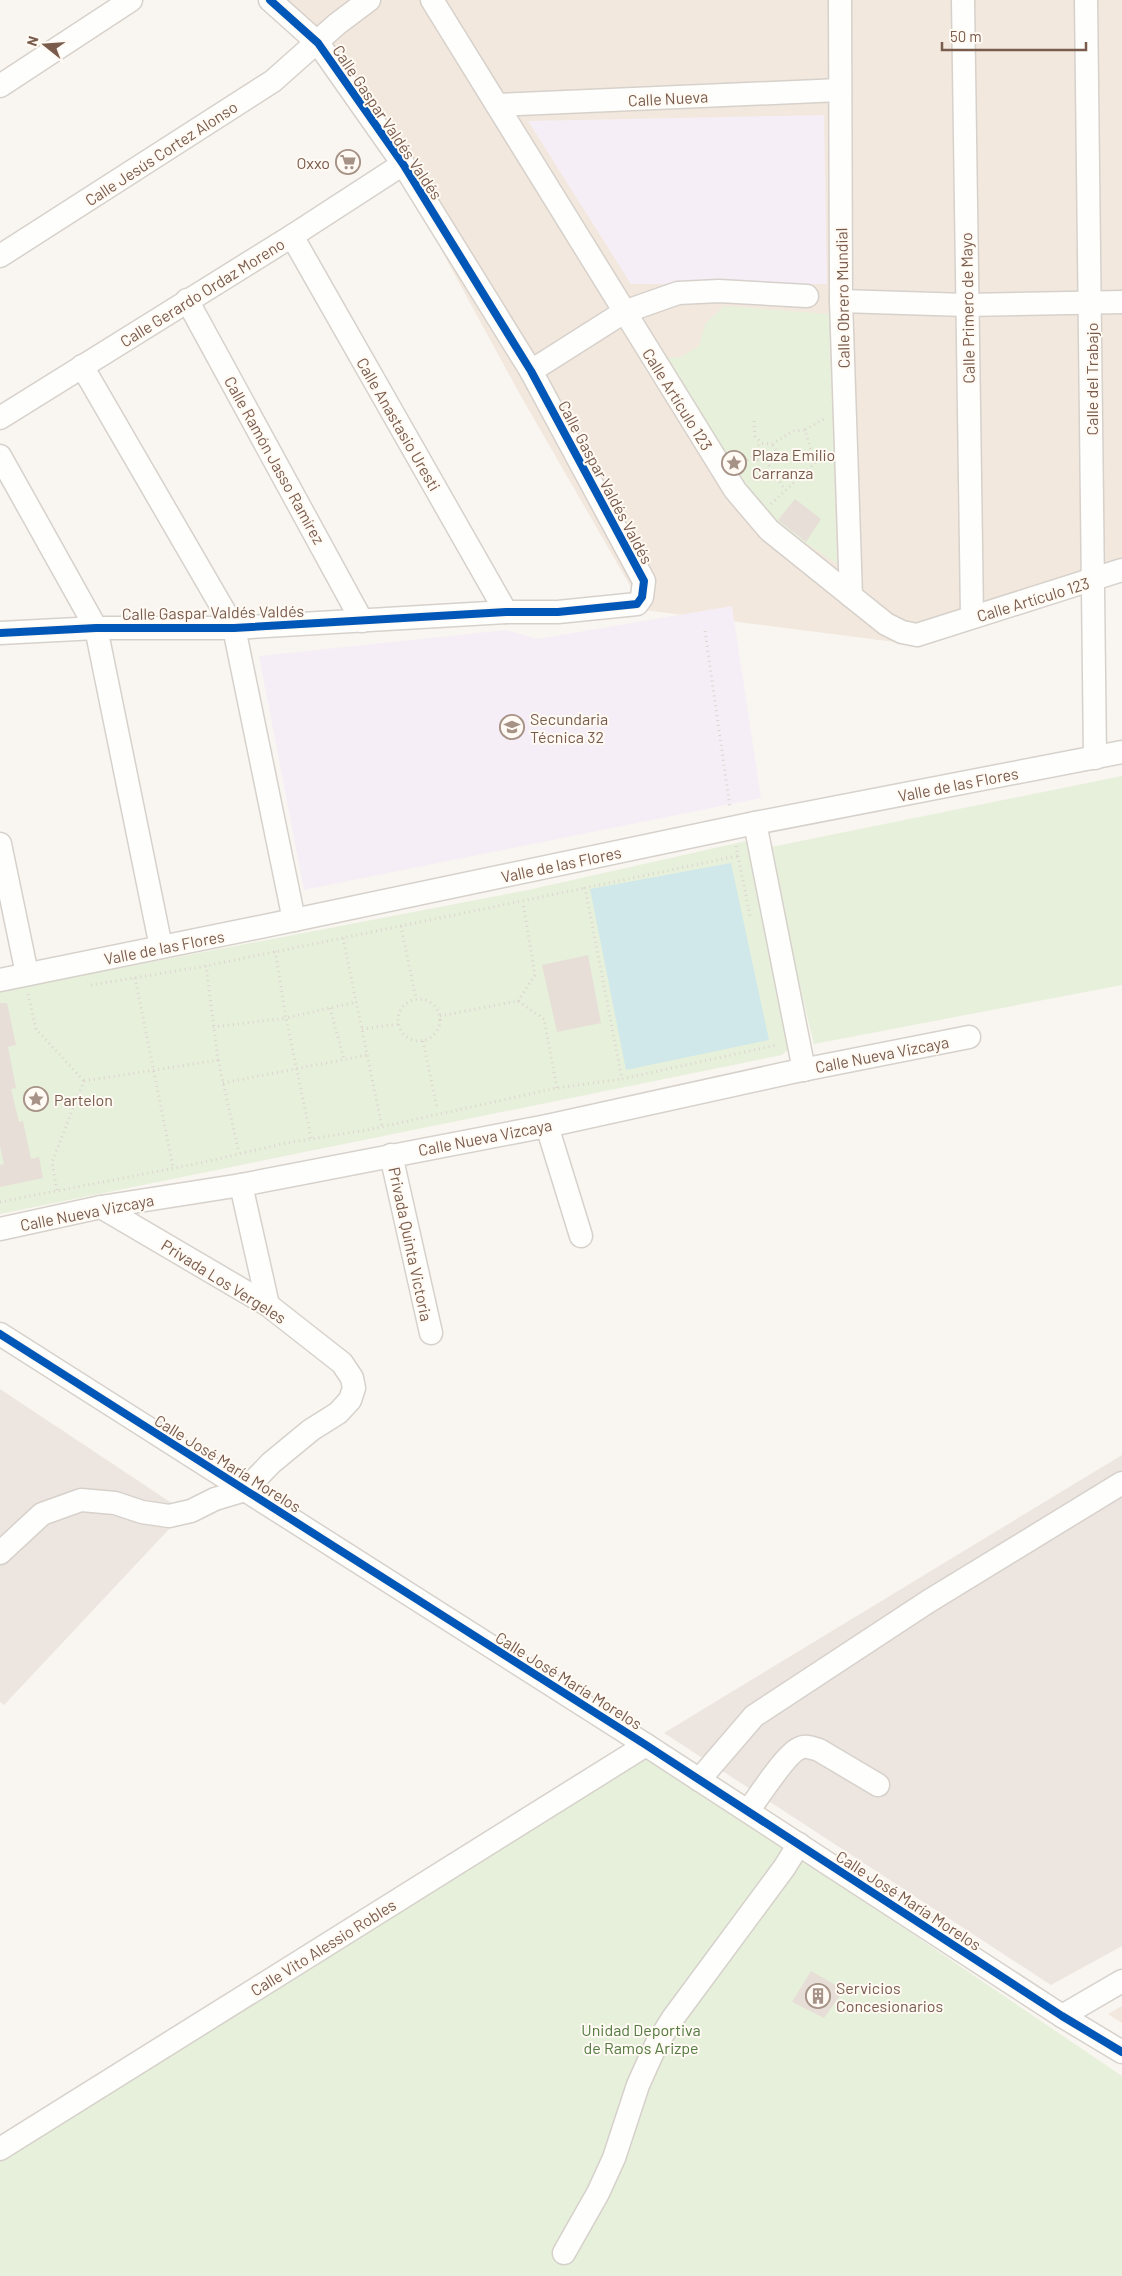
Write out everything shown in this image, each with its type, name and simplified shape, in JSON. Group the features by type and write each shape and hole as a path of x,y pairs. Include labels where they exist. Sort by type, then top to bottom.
{"street":[{"path":"0,86 131,0"},
{"name":"Calle Gaspar Valdés Valdés","path":"0,633 96,628 234,628 506,612 558,612 637,604 642,597 644,581 530,371 403,164 318,43 270,0"},
{"name":"Calle Jesús Cortez Alonso","path":"0,256 273,81 318,43 337,24 369,0"},
{"name":"Calle Artículo 123","path":"432,0 735,490 769,530 886,624 902,632 917,635 972,616 1093,581 1122,570"},
{"name":"Calle Obrero Mundial","path":"840,0 842,301 851,596"},
{"name":"Calle Primero de Mayo","path":"963,0 972,616"},
{"name":"Calle del Trabajo","path":"1086,0 1095,758"},
{"name":"Calle Nueva","path":"496,105 840,90"},
{"name":"Calle Gerardo Ordaz Moreno","path":"0,418 292,236 403,164"},
{"name":"Calle Anastasio Uresti","path":"292,236 506,612"},
{"path":"530,371 624,312 678,292 719,291 807,296"},
{"name":"Calle Ramón Jasso Ramírez","path":"187,300 362,621"},
{"path":"842,301 966,305 1091,301 1122,302"},
{"path":"82,366 234,628 294,920"},
{"path":"0,456 96,628 161,947"},
{"name":"Valle de las Flores","path":"0,980 31,986 161,947 733,827 1122,752"},
{"path":"755,823 804,1070"},
{"path":"0,844 31,986"},
{"name":"Calle Nueva Vizcaya","path":"0,1229 101,1207 241,1185 547,1126 804,1070 969,1037"},
{"path":"547,1126 581,1236"},
{"name":"Privada Quinta Victoria","path":"391,1155 431,1333"},
{"path":"241,1185 268,1305"},
{"name":"Privada Los Vergeles","path":"101,1207 268,1305 342,1363 352,1378 354,1388 350,1400 338,1413 311,1430 271,1463 244,1490"},
{"name":"Calle José María Morelos","path":"0,1334 646,1745 1062,2016 1122,2052"},
{"path":"699,1780 754,1716 929,1601 1122,1483"},
{"path":"0,1553 42,1514 81,1500 115,1503 142,1512 169,1516 191,1511 215,1499 244,1490"},
{"name":"Calle Vito Alessio Robles","path":"0,2149 646,1745"},
{"path":"748,1811 788,1758 799,1748 809,1746 819,1750 878,1785"},
{"path":"564,2253 598,2193 614,2158 638,2085 656,2045 673,2018 784,1868 799,1844"},
{"path":"1062,2016 1122,1981"}],"path":[{"path":"772,444 776,450 774,457 758,460 755,455 756,447 761,443 772,444 793,431 805,430 822,419 827,418"},
{"path":"754,421 755,436 761,443"},
{"path":"767,507 815,463 805,430"},
{"path":"725,474 755,455"},
{"path":"766,460 785,490"},
{"path":"705,631 737,856 752,922"},
{"path":"86,985 206,966 275,950 522,902 737,856"},
{"path":"585,888 622,1079"},
{"path":"518,1001 535,975 522,902"},
{"path":"401,926 416,999"},
{"path":"343,938 382,1127"},
{"path":"275,950 286,1018 311,1138"},
{"path":"206,966 218,1060 239,1153"},
{"path":"135,978 173,1168"},
{"path":"18,997 31,986"},
{"path":"31,986 36,1029 84,1081"},
{"path":"416,999 429,1001 434,1005 440,1016 438,1029 434,1034 423,1040 417,1041 405,1035 399,1024 399,1017 404,1005 416,999"},
{"path":"440,1016 518,1001 544,1019 557,1088"},
{"path":"213,1027 286,1018 356,1002"},
{"path":"330,1008 344,1059"},
{"path":"362,1030 399,1024"},
{"path":"423,1040 437,1108"},
{"path":"0,1202 173,1168 286,1143 382,1127 557,1088 622,1079 777,1045"},
{"path":"223,1083 367,1055"},
{"path":"84,1081 218,1060"},
{"path":"58,1190 52,1162 84,1081"}],"shaded area":[{"path":"266,0 1122,0 1122,582 911,644 644,610 518,391 400,174 326,55"},
{"path":"824,115 827,284 631,284 528,121"},
{"name":"Secundaria Técnica 32","path":"732,606 761,798 304,890 259,656 506,630 537,639"},
{"path":"0,1389 185,1512 4,1705 0,1702"},
{"path":"1122,1455 1122,1946 1051,1985 664,1733"},
{"path":"1122,2006 1122,2023 1108,2014"}],"green space":[{"path":"724,306 829,314 837,564 748,504 665,358 681,357 699,346 705,324"},
{"path":"1122,776 1122,985 814,1044 766,848"},
{"path":"746,841 792,1045 782,1055 0,1214 0,991 528,890"},
{"name":"Unidad Deportiva de Ramos Arizpe","path":"647,1754 1122,2076 1122,2276 0,2276 0,2157"}],"water":[{"path":"731,863 769,1040 626,1070 590,889"}],"building":[{"path":"795,499 821,519 806,542 778,520"},
{"path":"588,955 601,1023 557,1032 542,965"},
{"path":"0,1003 7,1003 16,1045 8,1047 16,1088 11,1089 19,1122 23,1121 31,1159 39,1157 43,1178 0,1187 0,1165 4,1164 0,1146"},
{"name":"Servicios Concesionarios","path":"811,1971 844,1990 824,2018 792,2002"}],"cycle path":[{"path":"0,633 96,628 234,628 506,612 558,612 637,604 642,597 644,581 531,371 403,164 318,43 270,0"},
{"path":"0,1334 646,1745 1062,2016 1122,2052"}],"place":[{"name":"Oxxo","path":"348,162"},
{"name":"Plaza Emilio Carranza","path":"734,463"},
{"name":"Secundaria Técnica 32","path":"512,727"},
{"name":"Partelon","path":"36,1099"},
{"name":"Servicios Concesionarios","path":"818,1996"}]}
